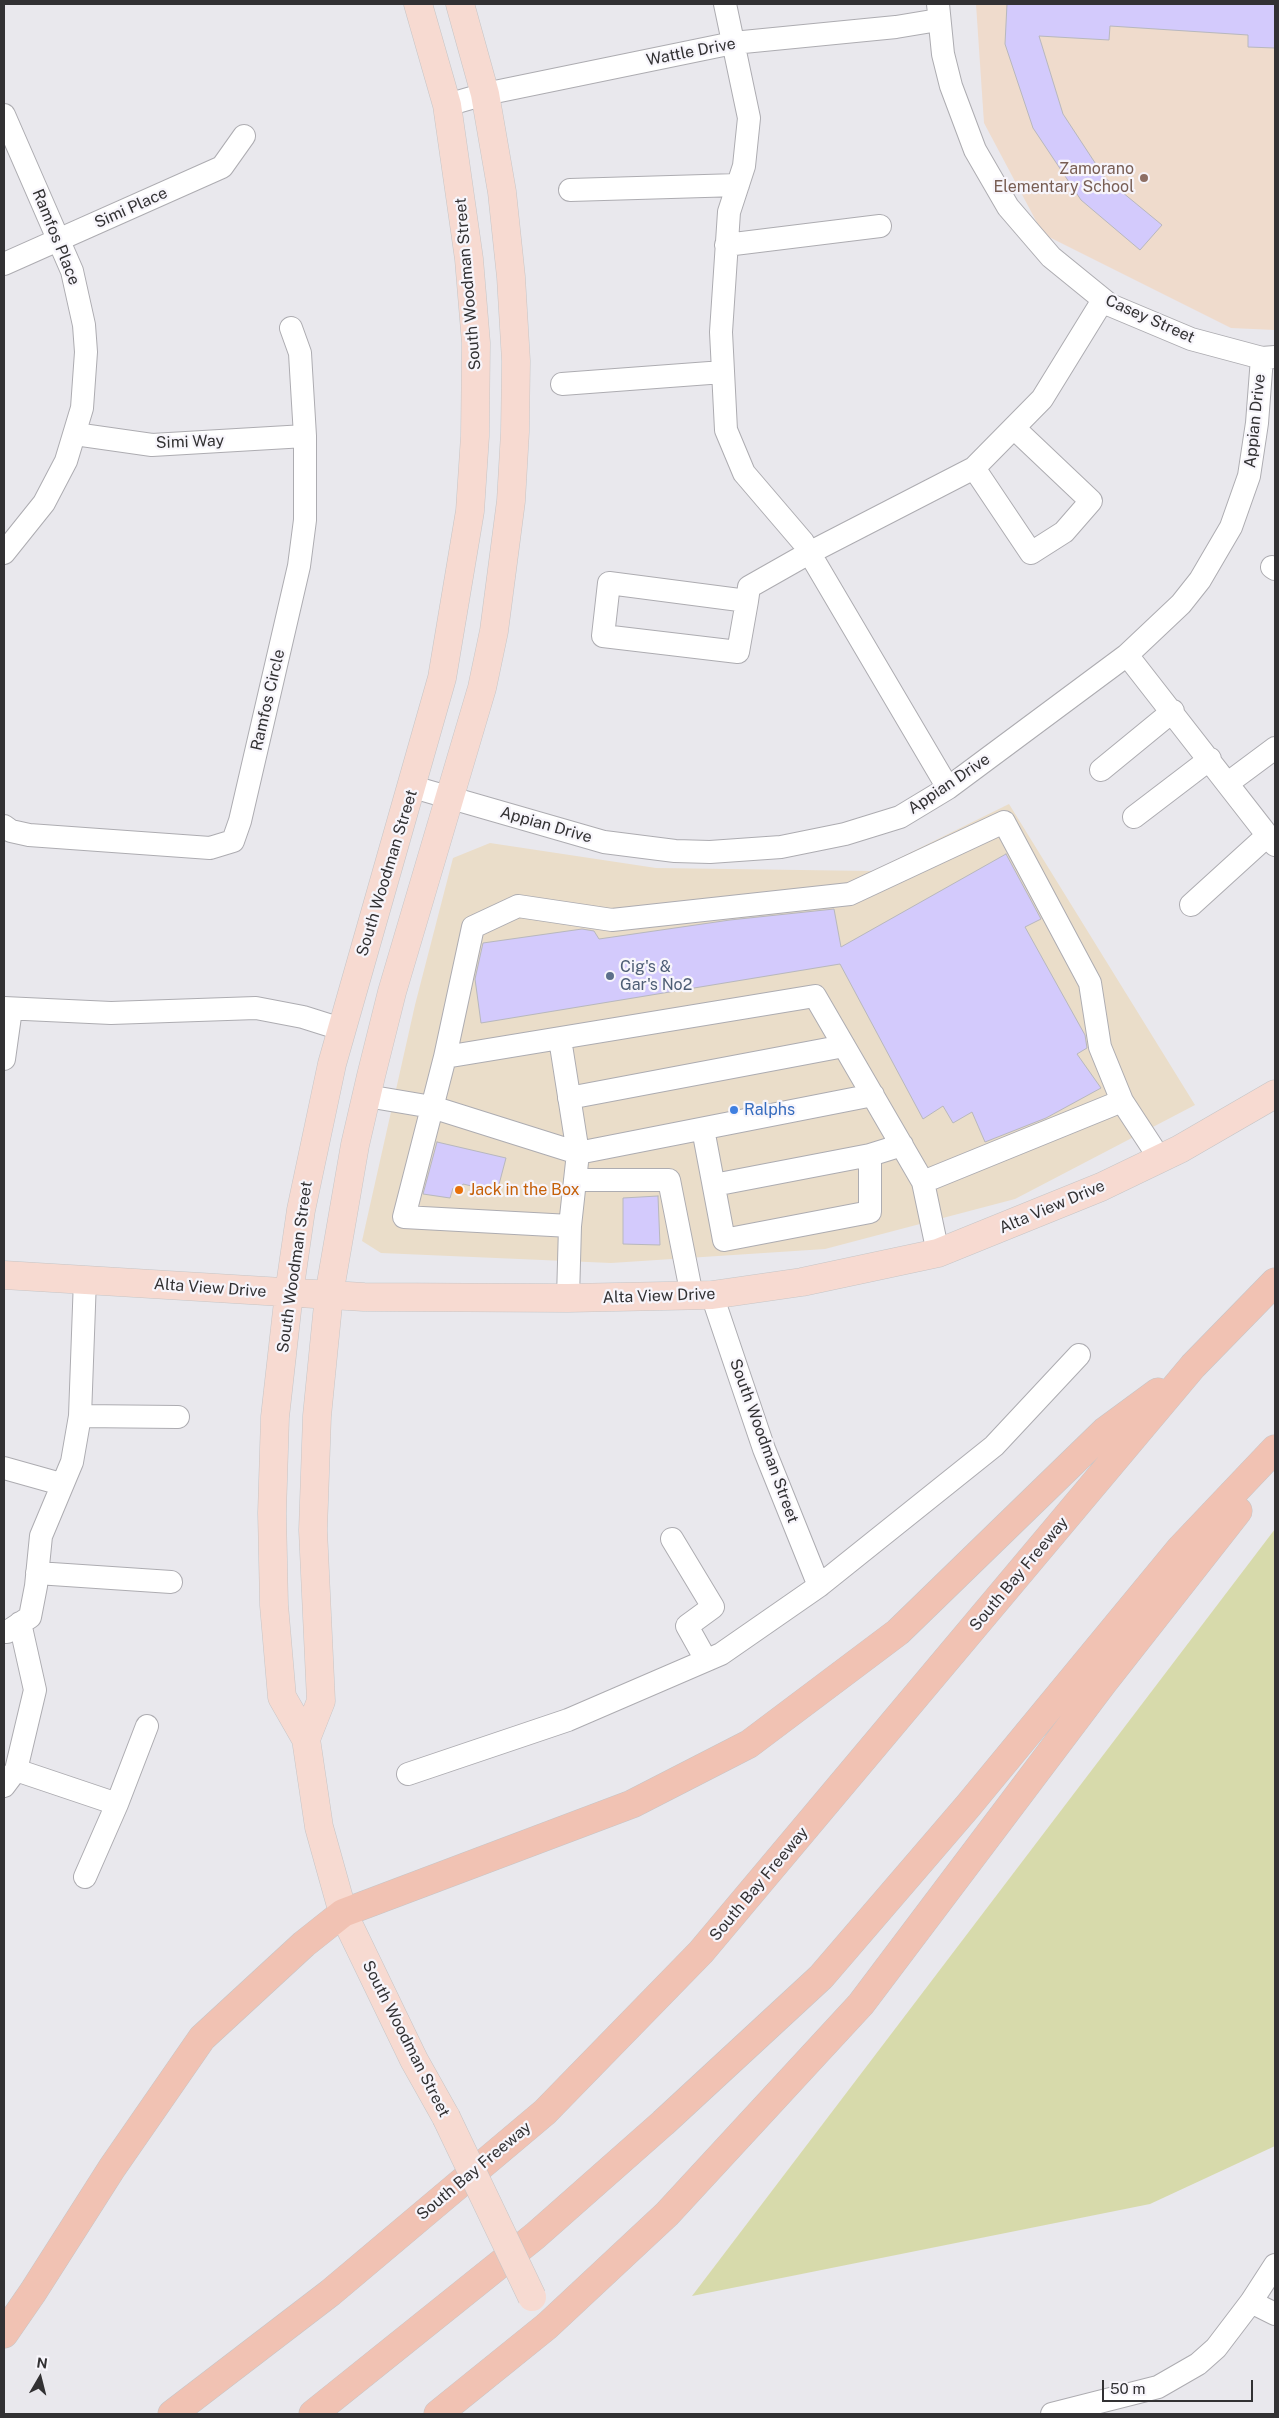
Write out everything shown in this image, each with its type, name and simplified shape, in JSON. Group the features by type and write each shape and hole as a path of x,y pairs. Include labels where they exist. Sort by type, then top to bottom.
{"highway":[{"name":"South Bay Freeway","path":"172,2414 330,2293 545,2112 688,1966 1194,1366 1275,1282"},
{"path":"4,2334 112,2168 202,2038 304,1944 343,1913 632,1804 749,1744 898,1632 1105,1431 1194,1366"},
{"path":"313,2414 536,2236 663,2123 821,1977 968,1806 1180,1549 1275,1449"},
{"path":"438,2414 547,2326 680,2202 861,2004 1103,1684 1275,1464"}],"main road":[{"name":"South Woodman Street","path":"418,4 446,105 469,259 476,343 475,436 470,511 455,612 442,678 413,787 341,1029 301,1210 289,1293 275,1417 272,1513 274,1605 282,1697 306,1739 319,1828 343,1913 414,2060 446,2117 547,2326"},
{"name":"South Woodman Street","path":"306,1739 321,1701 313,1530 318,1392 329,1295 352,1163 392,992 480,696 494,631 510,510 515,432 516,361 511,277 502,192 485,94 460,4"},
{"name":"Alta View Drive","path":"4,1275 329,1295 568,1298 702,1296 802,1282 938,1253 1092,1191 1160,1159 1275,1094"}],"street":[{"path":"725,4 749,118 744,166 728,212 721,332 726,430 744,474 803,542 948,788"},
{"name":"Wattle Drive","path":"446,105 485,94 733,43 896,27 938,12"},
{"name":"Casey Street","path":"938,12 945,62 961,118 990,179 1029,233 1051,257 1103,300 1191,339 1269,358"},
{"name":"Ramfos Place","path":"4,115 72,271 84,325 85,380 75,434 57,482 44,503 4,553"},
{"name":"Simi Place","path":"4,264 222,167 244,136"},
{"path":"570,190 738,185"},
{"path":"726,245 880,226"},
{"path":"746,601 609,582 603,636 738,652 749,587 809,553 974,468 1042,400 1103,300"},
{"name":"Ramfos Circle","path":"4,826 29,835 210,848 233,841 240,821 299,566 305,520 305,436 300,353 291,328"},
{"name":"Appian Drive","path":"413,787 604,842 657,849 710,852 782,847 845,834 900,817 948,788 1127,655 1181,604 1217,554 1231,527 1249,476 1269,358"},
{"path":"562,384 723,372"},
{"path":"974,468 1031,553 1064,532 1091,501 1014,428"},
{"name":"Simi Way","path":"75,434 152,444 305,436"},
{"path":"1127,655 1173,711 1272,840 1191,905"},
{"path":"1101,770 1173,711"},
{"path":"1228,783 1275,748"},
{"path":"1134,817 1210,759"},
{"path":"570,1226 404,1217 445,1057 474,927 518,906 612,920 850,894 1004,822 1090,983 1100,1046 1122,1101 1160,1159"},
{"path":"445,1057 815,996 923,1182 938,1253"},
{"path":"4,1059 8,1008 111,1013 256,1008 303,1017 341,1029"},
{"path":"560,1038 578,1152 570,1226 568,1298"},
{"path":"569,1098 844,1046"},
{"path":"367,1096 432,1107 578,1152 873,1096"},
{"path":"923,1182 1122,1101"},
{"path":"702,1129 724,1240 870,1212 870,1155"},
{"path":"714,1185 870,1155 902,1145"},
{"name":"South Woodman Street","path":"575,1180 669,1180 702,1296 819,1586"},
{"path":"85,1279 80,1416 72,1462 40,1536 37,1573 30,1617 12,1628 35,1690 10,1778 117,1804"},
{"path":"408,1774 568,1720 721,1654 819,1586 994,1446 1079,1355"},
{"path":"80,1416 178,1417"},
{"path":"4,1468 61,1484"},
{"path":"672,1539 713,1607 687,1626 706,1660"},
{"path":"37,1573 171,1582"},
{"path":"85,1877 117,1804 147,1726"},
{"path":"1052,2414 1158,2387 1198,2364 1216,2348 1251,2302 1275,2265"},
{"path":"1251,2302 1275,2314"}],"shaded area":[{"name":"Zamorano Elementary School","path":"976,4 1275,4 1275,330 1231,328 1043,234 984,123"},
{"path":"1009,804 1195,1105 1015,1199 825,1249 611,1263 381,1253 362,1241 415,1005 453,858 490,843 656,868 873,871"}],"green space":[{"path":"1275,1529 1275,2146 1150,2204 692,2296"}],"building":[{"path":"1007,4 1275,4 1275,48 1248,47 1248,35 1110,26 1109,40 1039,36 1063,114 1105,178 1162,225 1140,250 1081,200 1033,128 1005,44"},
{"path":"1006,854 1041,919 1025,927 1085,1035 1087,1048 1077,1054 1101,1088 1046,1118 985,1142 972,1112 953,1123 943,1106 923,1119 840,964 481,1023 475,979 483,943 582,929 594,931 599,939 730,920 834,909 841,947"},
{"path":"437,1142 506,1158 497,1192 463,1184 461,1189 453,1188 450,1198 423,1194"},
{"path":"658,1196 660,1245 623,1244 623,1198"}],"place":[{"name":"Zamorano Elementary School","path":"1144,178"},
{"name":"Cig's & Gar's No2","path":"610,976"},
{"name":"Ralphs","path":"734,1110"},
{"name":"Jack in the Box","path":"459,1190"}]}
